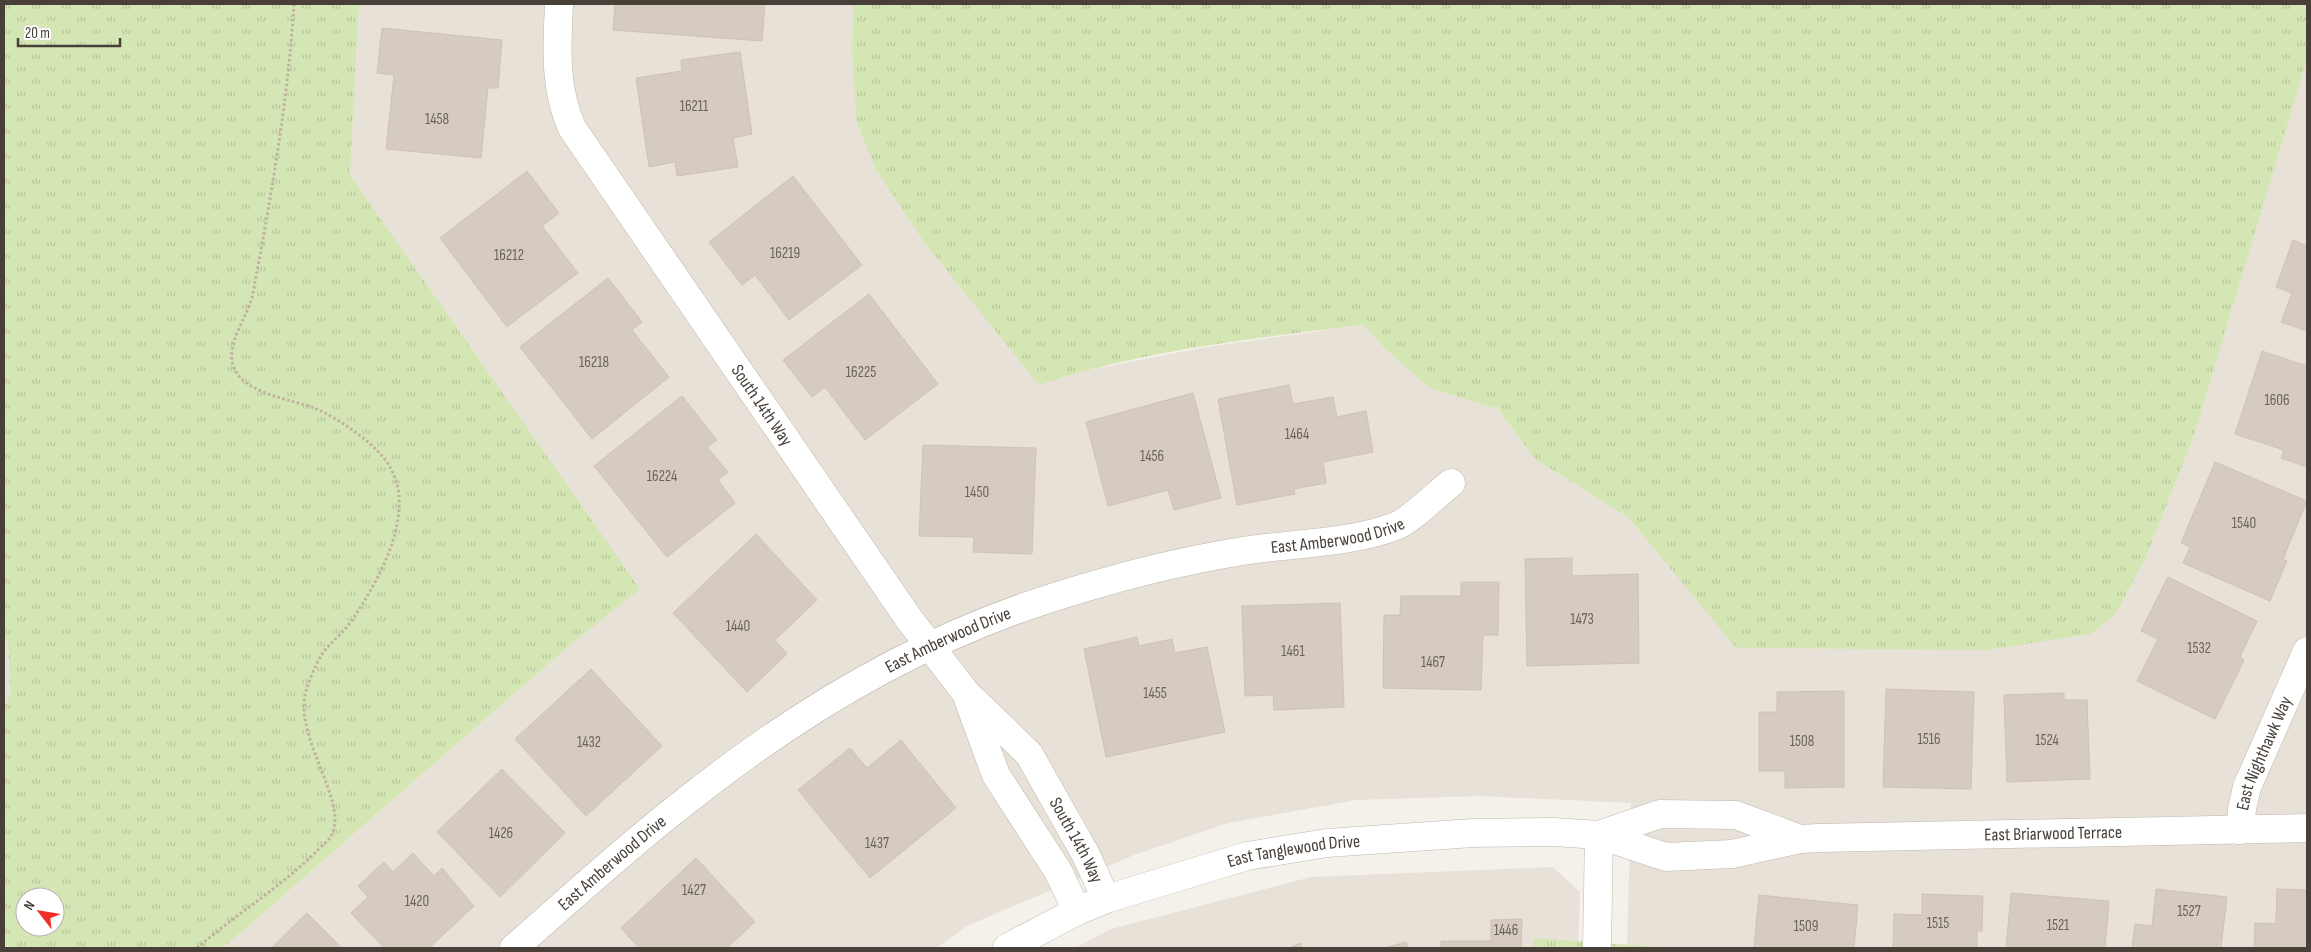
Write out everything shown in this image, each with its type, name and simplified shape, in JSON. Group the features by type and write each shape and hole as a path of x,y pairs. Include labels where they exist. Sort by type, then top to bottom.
{"street":[{"name":"South 14th Way","path":"559,4 557,68 565,113 572,128 909,619 966,693 1030,754 1086,855 1106,899"},
{"name":"East Amberwood Drive","path":"514,948 642,837 716,777 813,710 883,670 930,647 1038,602 1186,560 1283,545 1359,537 1399,524 1451,483"},
{"name":"East Nighthawk Way","path":"2240,830 2242,810 2248,787 2307,651"},
{"name":"South 14th Way","path":"966,693 996,775 1058,871 1077,911"},
{"name":"South 14th Way","path":"1014,802 1045,782"},
{"name":"East Briarwood Terrace","path":"1599,835 1660,814 1703,814 1736,815 1800,839"},
{"path":"1701,856 1703,814"},
{"name":"East Briarwood Terrace","path":"1599,835 1666,857 1732,854 1800,839 2307,828"},
{"name":"East Tanglewood Drive","path":"1007,948 1077,911 1106,899 1247,856 1327,843 1473,833 1554,832 1599,835"},
{"path":"1597,948 1599,835"}],"path":[{"path":"197,948 309,858 332,835 335,813 306,732 305,693 323,653 351,622 375,581 395,538 400,498 390,466 366,441 340,422 314,408 249,386 234,368 232,345 251,303 268,211 292,47 294,4"}],"shaded area":[{"path":"359,4 853,4 852,52 856,120 1039,385 1079,372 1206,347 1364,325 1383,347 1429,388 1498,409 1535,459 1629,518 1737,648 2146,557 2194,436 2307,60 2307,948 1673,948 1627,945 1631,803 1480,796 1357,800 1228,823 1134,855 969,925 936,948 223,948 570,645 639,589 350,175"},
{"path":"4,636 8,644 10,695 4,708"},
{"path":"1553,867 1580,892 1578,948 1075,948 1111,929 1311,877"}],"green space":[{"path":"4,4 359,4 350,175 640,589 570,645 223,948 4,948 4,708 10,695 8,644 4,636"},
{"path":"853,4 2307,4 2307,60 2194,436 2146,557 2115,615 2091,634 1987,650 1736,648 1629,518 1535,459 1498,409 1429,388 1383,347 1364,325 1241,340 1159,354 1078,373 1039,385 924,242 876,170 856,120 852,52"},
{"path":"1533,938 1673,948 1533,948"}],"building":[{"path":"615,4 765,4 762,41 613,30"},
{"path":"382,28 502,40 498,88 488,88 481,158 386,149 394,75 377,73"},
{"path":"740,52 752,134 733,138 738,167 677,176 675,162 649,167 636,78 682,71 681,60"},
{"path":"527,171 559,213 542,226 578,273 507,327 440,238"},
{"path":"793,176 862,265 789,320 755,275 742,285 709,242"},
{"path":"2293,240 2307,246 2307,331 2281,322 2292,293 2276,287"},
{"path":"608,278 642,322 632,330 669,377 592,439 520,347"},
{"path":"869,294 938,384 865,440 825,387 812,397 783,360"},
{"path":"2262,351 2307,366 2307,467 2281,458 2284,450 2235,434"},
{"path":"1289,385 1293,404 1333,397 1337,417 1366,411 1373,452 1323,462 1326,483 1294,489 1295,494 1237,505 1218,399"},
{"path":"1193,393 1221,498 1174,510 1168,490 1108,506 1086,422"},
{"path":"682,396 717,440 707,447 728,472 718,480 735,503 667,557 594,466"},
{"path":"923,445 1036,448 1032,554 973,552 974,537 919,536"},
{"path":"2215,462 2307,501 2283,559 2287,561 2270,601 2183,563 2190,547 2181,543"},
{"path":"756,534 817,600 775,640 787,654 747,692 673,613"},
{"path":"1572,558 1572,576 1638,574 1639,663 1527,666 1525,559"},
{"path":"2168,577 2257,621 2240,657 2244,660 2215,719 2137,681 2158,639 2141,631"},
{"path":"1461,582 1499,582 1498,635 1483,635 1481,690 1383,688 1384,615 1400,615 1401,596 1461,596"},
{"path":"1340,603 1344,707 1274,710 1273,695 1245,696 1242,606"},
{"path":"1137,637 1139,646 1172,639 1175,653 1207,647 1225,732 1106,757 1084,649"},
{"path":"591,669 662,746 586,816 515,739"},
{"path":"1886,689 1974,692 1971,789 1883,787"},
{"path":"1844,691 1844,787 1785,788 1785,771 1759,771 1759,712 1777,712 1777,692"},
{"path":"2064,693 2064,700 2087,700 2090,779 2007,782 2004,695"},
{"path":"901,740 956,808 870,878 798,790 850,748 867,768"},
{"path":"502,769 565,833 500,897 437,832"},
{"path":"413,853 434,876 442,868 474,906 429,948 384,948 351,913 368,897 358,886 384,862 393,872"},
{"path":"696,858 755,922 727,948 639,948 621,928"},
{"path":"2156,889 2227,897 2221,948 2132,948 2135,924 2152,926"},
{"path":"2277,889 2307,890 2307,948 2254,948 2255,923 2276,924"},
{"path":"2011,893 2109,901 2105,948 2006,948"},
{"path":"1922,894 1983,896 1982,931 1977,931 1977,948 1893,948 1894,914 1922,915"},
{"path":"1759,895 1858,905 1854,948 1754,948"},
{"path":"307,913 342,948 271,948"},
{"path":"1522,919 1521,948 1441,948 1441,941 1491,941 1491,920"},
{"path":"1406,942 1408,948 1384,948"},
{"path":"1300,943 1303,948 1289,948"}]}
